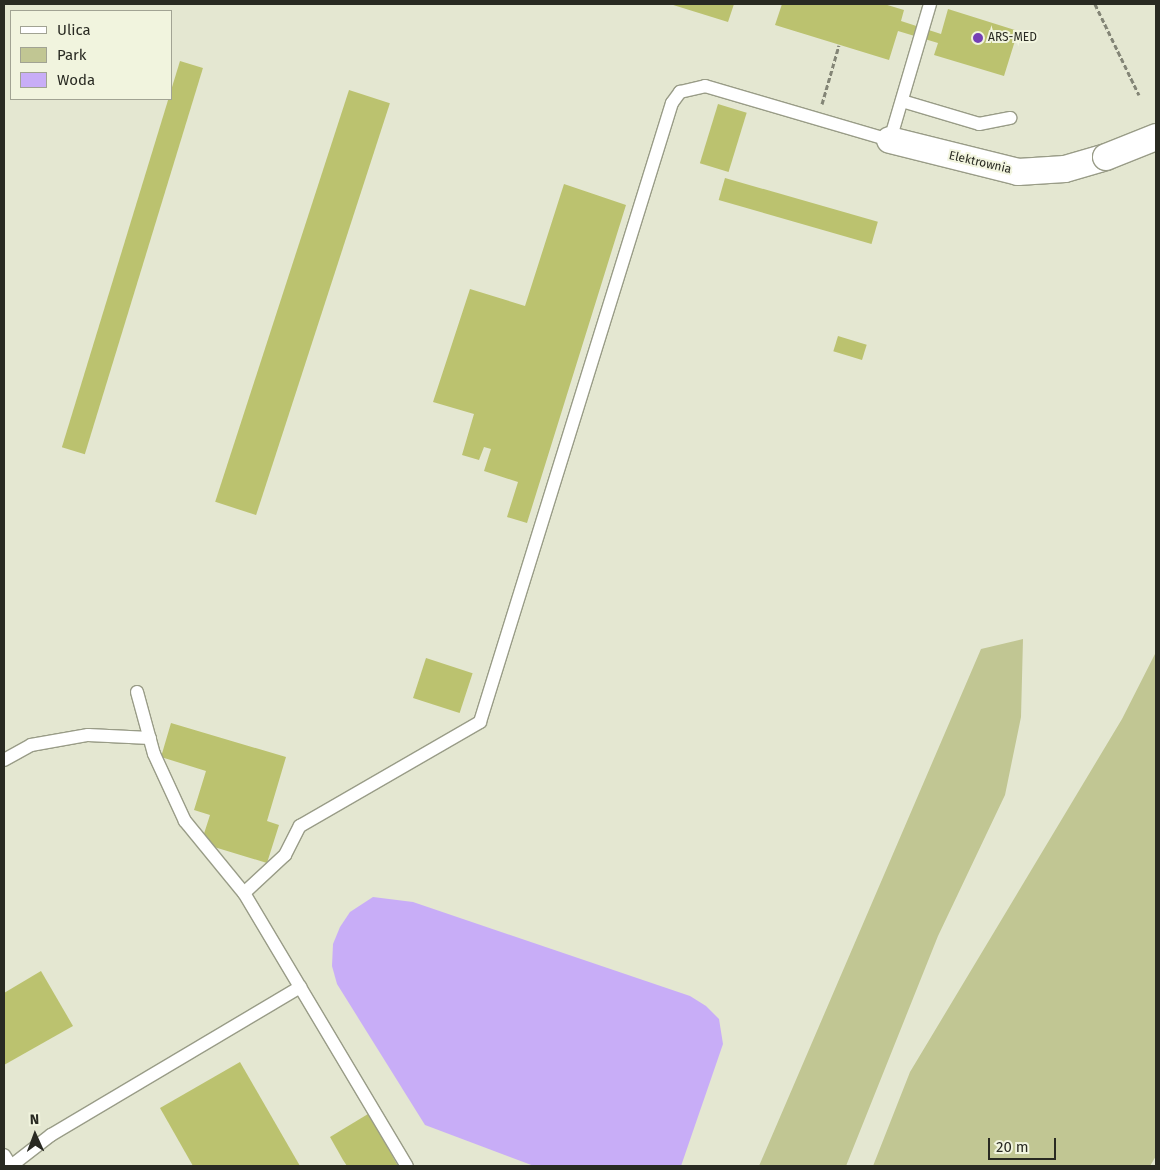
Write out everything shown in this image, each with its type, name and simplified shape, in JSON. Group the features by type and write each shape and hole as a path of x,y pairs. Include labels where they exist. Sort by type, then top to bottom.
{"street":[{"name":"Elektrownia","path":"890,140 1018,172 1066,169 1106,157 1156,137"}],"lane":[{"path":"244,893 285,854 300,826 480,722 672,103 680,92 705,86 890,140 930,4"},
{"path":"902,101 979,124 1010,118"},
{"path":"137,692 150,738 185,821 244,893 407,1166"},
{"path":"4,760 31,745 88,735 150,738"},
{"path":"4,1155 11,1166 51,1135 300,987"}],"path":[{"path":"1095,4 1138,95"},
{"path":"818,119 839,45"}],"green space":[{"path":"1023,639 1021,717 1005,795 938,936 846,1166 759,1166 981,649"},
{"path":"1156,652 1156,1156 1150,1166 873,1166 910,1072 1122,719"}],"water":[{"path":"373,897 413,902 690,996 706,1006 719,1019 723,1044 681,1166 534,1166 425,1125 337,984 332,966 333,944 340,927 350,912"}],"building":[{"path":"670,4 734,4 728,22"},
{"path":"782,4 884,4 904,10 901,21 941,34 948,9 1018,31 1004,76 934,55 938,43 898,31 889,60 775,25"},
{"path":"180,61 203,68 85,454 62,447 168,100 172,100 172,87"},
{"path":"349,90 390,103 256,515 215,502"},
{"path":"718,104 747,113 729,172 700,163"},
{"path":"725,178 878,222 872,244 719,200"},
{"path":"564,184 626,205 527,523 507,517 518,482 484,471 491,449 484,447 479,460 462,455 474,414 433,402 470,289 525,306"},
{"path":"838,336 867,345 862,360 833,351"},
{"path":"426,658 473,673 460,713 413,698"},
{"path":"171,723 286,757 267,821 279,825 267,863 201,843 210,815 194,810 206,771 161,757"},
{"path":"41,971 73,1026 4,1065 4,993"},
{"path":"240,1062 300,1166 193,1166 160,1108"},
{"path":"368,1114 398,1166 347,1166 343,1160 330,1137"}],"place":[{"name":"ARS-MED","path":"978,38"}]}
